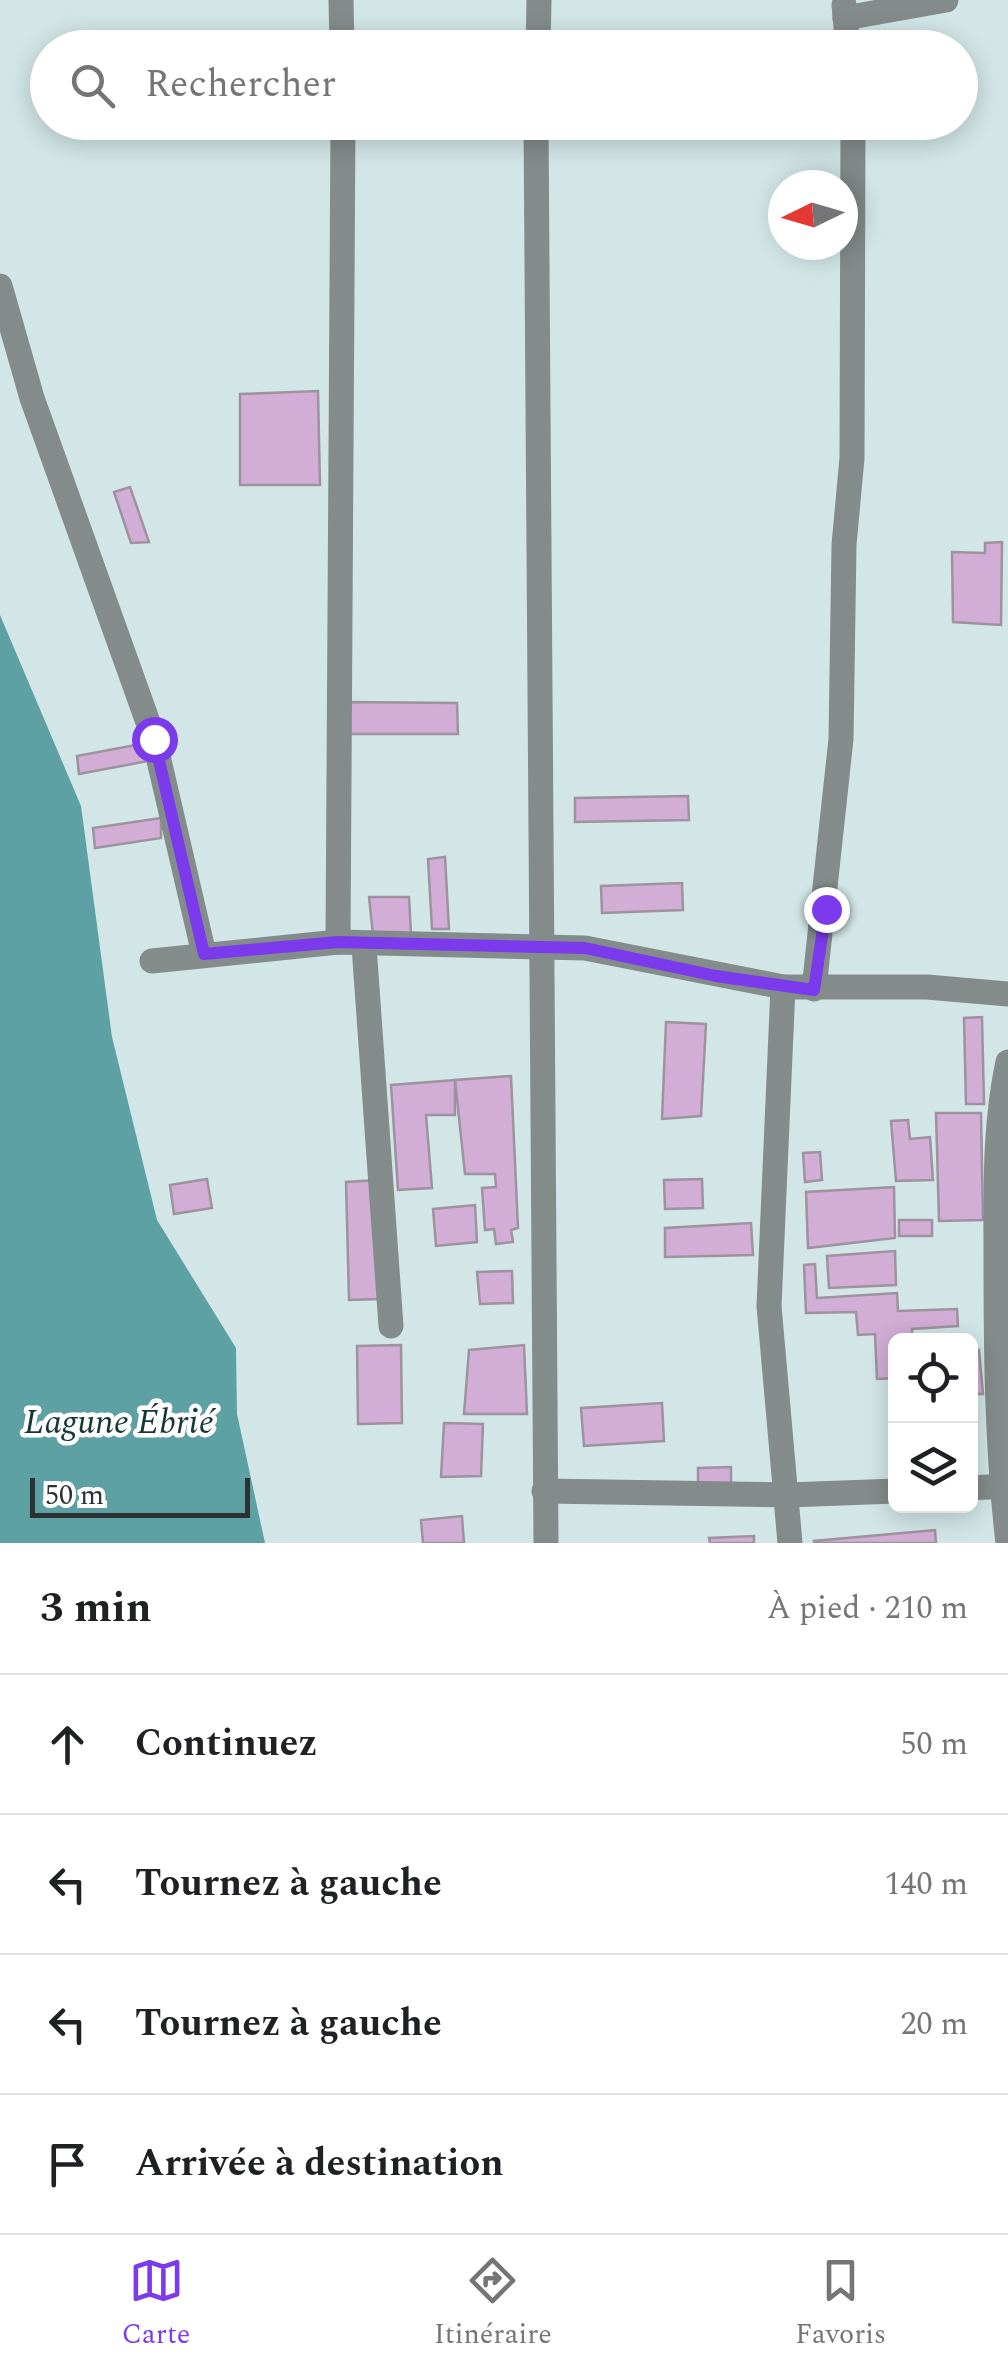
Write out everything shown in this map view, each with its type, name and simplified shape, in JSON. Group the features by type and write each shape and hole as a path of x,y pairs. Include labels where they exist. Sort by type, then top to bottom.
{"street":[{"path":"341,0 342,30"},
{"path":"539,30 540,0"},
{"path":"845,9 946,0"},
{"path":"338,942 343,140"},
{"path":"536,140 546,1543"},
{"path":"814,990 842,739 844,545 852,458 853,140"},
{"path":"0,286 32,398 154,739 204,954"},
{"path":"152,961 338,942 364,946 540,947 613,952 783,987 927,988 1008,994"},
{"path":"364,946 392,1326"},
{"path":"783,987 769,1306 790,1543"},
{"path":"1008,1062 997,1132 996,1177 1008,1543"},
{"path":"978,1488 1005,1487"},
{"path":"544,1490 787,1495 888,1491"}],"water":[{"name":"Lagune Ébrié","path":"0,615 81,806 112,1037 157,1220 236,1348 237,1414 265,1543 0,1543"}],"building":[{"path":"318,391 320,485 240,485 240,394"},
{"path":"130,487 149,542 131,543 114,492"},
{"path":"1002,542 1001,625 953,622 952,552 985,553 985,543"},
{"path":"346,702 457,703 458,734 347,734"},
{"path":"146,743 148,761 79,774 77,756"},
{"path":"688,796 689,820 575,822 575,798"},
{"path":"161,818 161,838 95,848 93,828"},
{"path":"445,857 449,929 432,929 428,859"},
{"path":"682,883 683,910 602,913 601,886"},
{"path":"369,897 409,897 411,934 373,935"},
{"path":"982,1017 984,1104 966,1104 964,1018"},
{"path":"666,1022 706,1024 701,1116 662,1119"},
{"path":"511,1076 518,1228 511,1230 513,1242 496,1244 494,1229 485,1230 482,1188 496,1187 495,1174 465,1174 455,1080"},
{"path":"455,1080 455,1115 426,1115 432,1188 398,1190 391,1085"},
{"path":"936,1113 981,1113 983,1220 939,1221"},
{"path":"908,1120 910,1139 930,1137 933,1180 896,1181 891,1121"},
{"path":"820,1152 822,1180 805,1182 803,1153"},
{"path":"207,1179 212,1208 174,1214 170,1185"},
{"path":"702,1179 703,1208 665,1209 664,1180"},
{"path":"378,1180 380,1299 349,1300 346,1182"},
{"path":"894,1187 895,1238 808,1248 806,1192"},
{"path":"475,1205 477,1242 436,1246 433,1209"},
{"path":"899,1220 932,1220 932,1236 899,1236"},
{"path":"751,1223 753,1255 665,1257 665,1228"},
{"path":"895,1251 896,1285 829,1288 827,1256"},
{"path":"815,1264 817,1298 897,1293 898,1311 957,1309 958,1326 888,1333 888,1378 877,1379 875,1334 858,1335 856,1312 806,1313 804,1265"},
{"path":"512,1271 513,1303 480,1304 477,1272"},
{"path":"401,1345 402,1423 358,1424 357,1346"},
{"path":"524,1345 527,1414 464,1414 469,1350"},
{"path":"979,1350 983,1394 978,1394"},
{"path":"662,1403 664,1441 584,1446 581,1408"},
{"path":"444,1423 483,1424 481,1476 441,1477"},
{"path":"731,1467 731,1490 698,1490 698,1468"},
{"path":"462,1516 464,1543 423,1543 421,1520"},
{"path":"935,1530 936,1543 814,1543 814,1541"},
{"path":"754,1536 754,1543 710,1543 709,1538"}],"route":[{"path":"154,739 204,954 338,942 364,946 585,948 716,976 814,990 826,909"}]}
